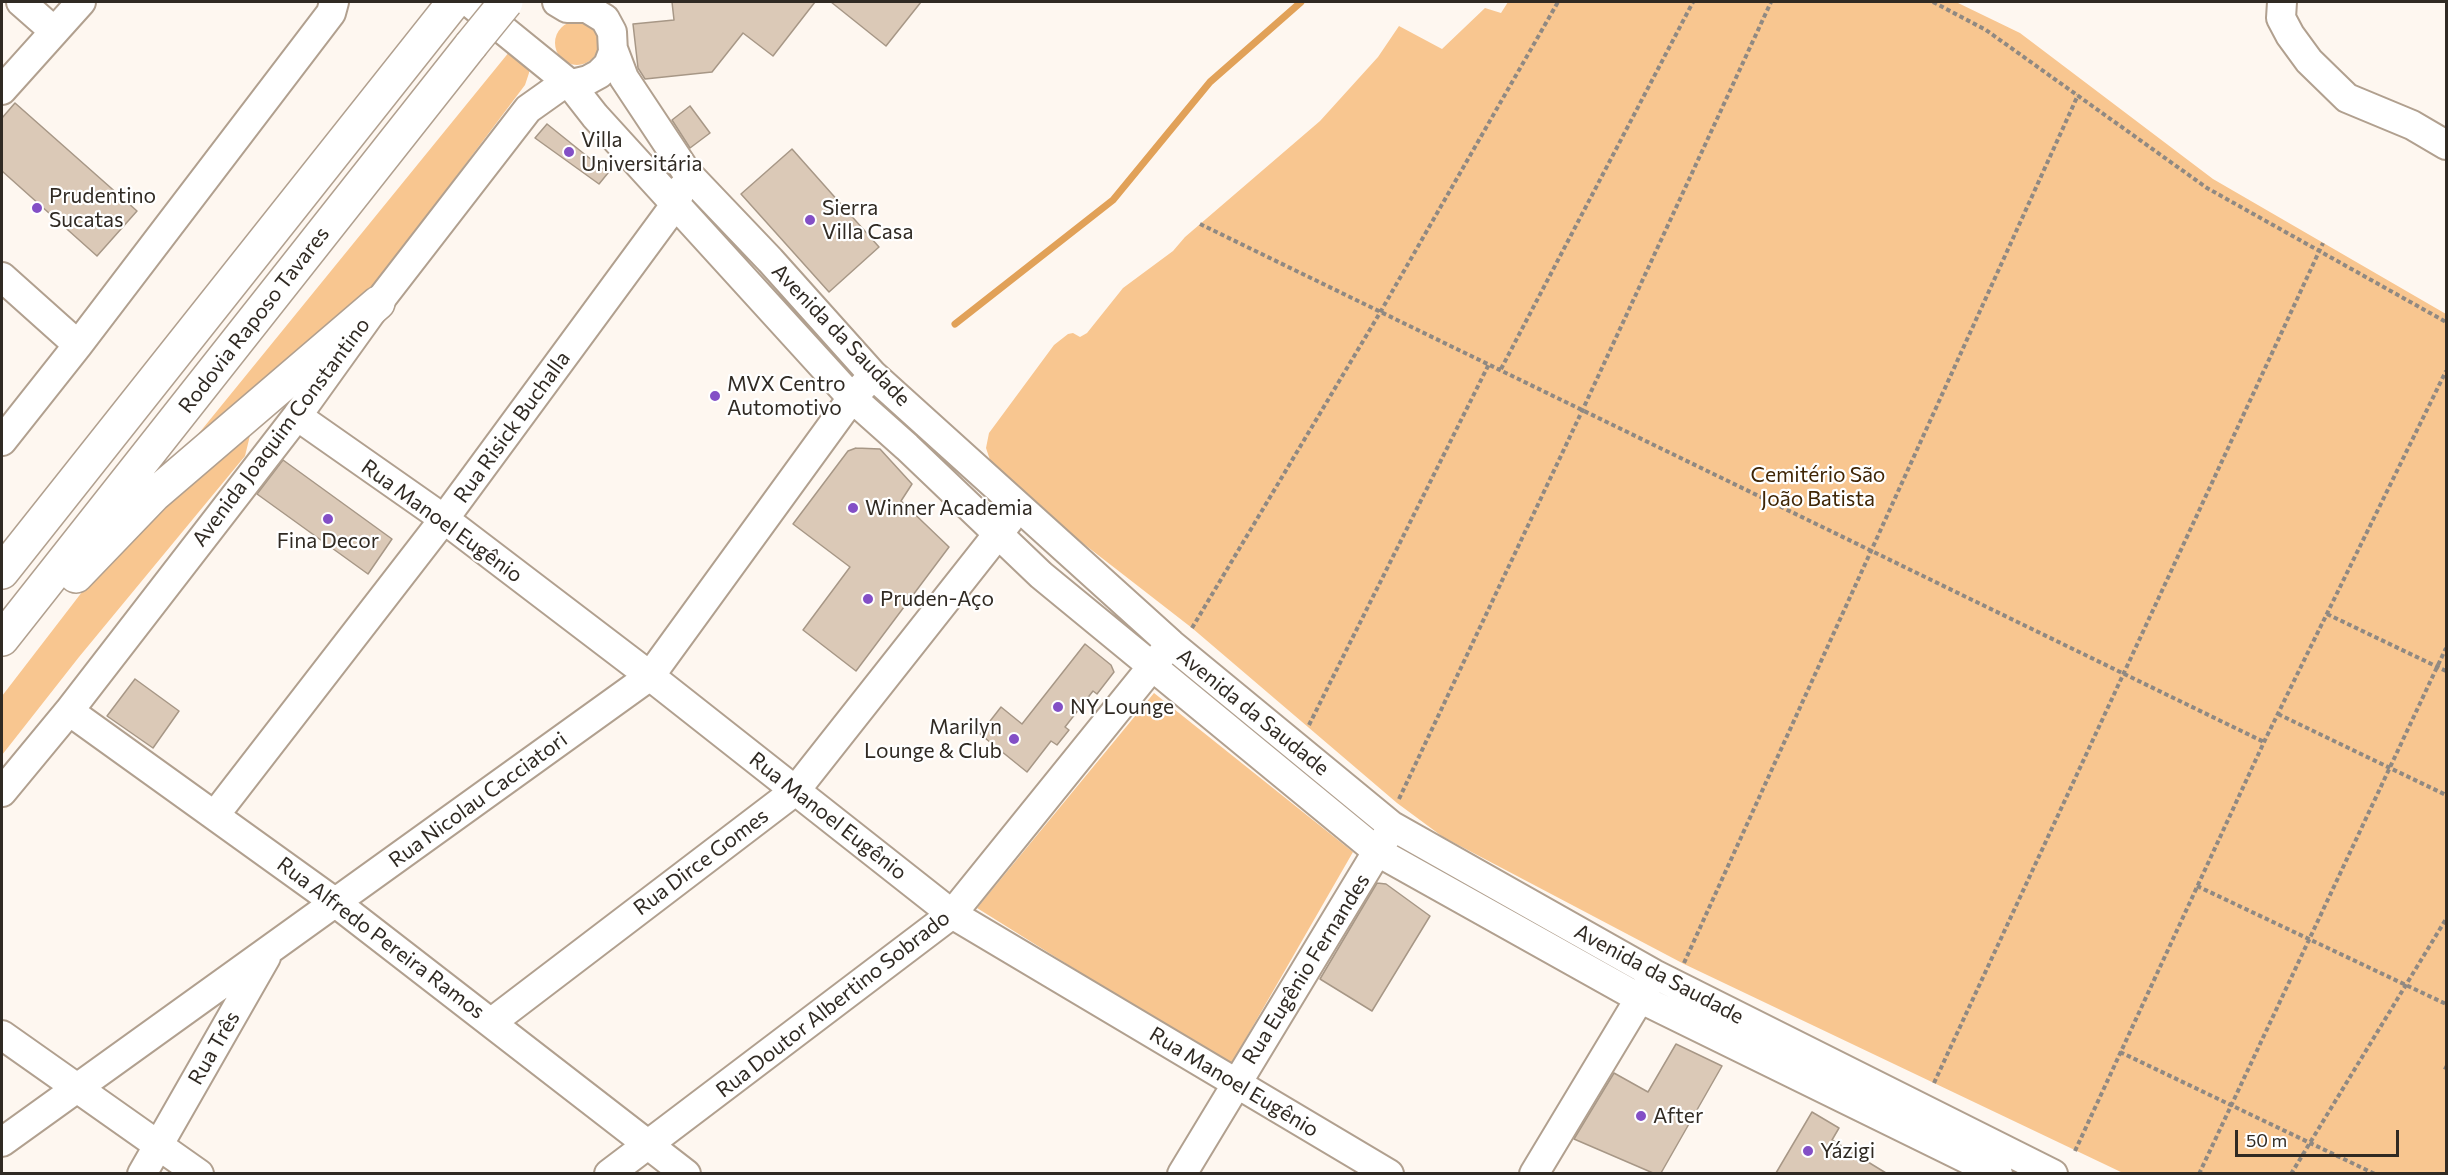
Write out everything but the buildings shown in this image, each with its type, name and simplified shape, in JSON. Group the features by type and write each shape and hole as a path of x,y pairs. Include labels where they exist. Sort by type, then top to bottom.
{"highway":[{"name":"Rodovia Raposo Tavares","path":"2,639 506,2"},
{"name":"Rodovia Raposo Tavares","path":"2,572 447,10"},
{"path":"2,652 154,495 378,303"},
{"path":"2,558 61,497"}],"street":[{"path":"21,2 54,31"},
{"path":"2,90 81,2"},
{"name":"Avenida da Saudade","path":"469,2 570,84 595,116 852,398 1041,575 1378,852 1639,998 1998,1173"},
{"path":"2282,2 2281,18 2290,35 2309,61 2347,98 2412,126 2446,145"},
{"path":"2,441 78,345 327,5"},
{"path":"562,5 612,10"},
{"name":"Avenida da Saudade","path":"612,10 613,49 624,78 687,173 770,260 873,375 1019,506 1182,636 1394,814 1654,974 2053,1173"},
{"name":"Avenida Joaquim Constantino","path":"2,792 69,711 297,416 378,303 528,110 559,87 599,74 608,65 613,49"},
{"name":"Rua Risick Buchalla","path":"215,815 444,519 675,205 687,173"},
{"path":"752,289 770,260"},
{"path":"2,277 78,345"},
{"name":"Rua Nicolau Cacciatori","path":"2,1142 650,676 852,398 873,375"},
{"name":"Rua Manoel Eugênio","path":"297,416 444,519 650,676 952,914 1235,1084 1389,1173"},
{"name":"Rua Dirce Gomes","path":"492,1022 795,790 1019,506"},
{"name":"Rua Doutor Albertino Sobrado","path":"609,1173 952,914 1152,667 1182,636"},
{"name":"Rua Alfredo Pereira Ramos","path":"69,711 336,903 686,1173"},
{"name":"Rua Eugênio Fernandes","path":"1182,1173 1378,852 1394,814"},
{"name":"Rua Três","path":"142,1173 270,950"},
{"path":"1534,1173 1654,974"},
{"path":"2,1035 199,1173"}],"path":[{"path":"1182,636 1381,311 1558,2"},
{"path":"1501,369 1693,2"},
{"path":"1394,814 1771,2"},
{"path":"1933,2 1986,30 2207,188 2446,322"},
{"path":"1684,964 2078,95"},
{"path":"1200,224 2264,742"},
{"path":"1934,1083 2323,243"},
{"path":"1309,726 1489,364"},
{"path":"2075,1151 2264,742 2446,371"},
{"path":"2327,614 2446,671"},
{"path":"2199,1173 2446,648"},
{"path":"2278,714 2446,795"},
{"path":"2197,886 2446,1004"},
{"path":"2291,1173 2446,919"},
{"path":"2120,1052 2375,1173"}],"green space":[{"name":"Cemitério São João Batista","path":"1508,2 1956,2 2020,33 2213,179 2446,314 2446,1173 2123,1173 1684,964 1443,837 1397,803 1192,628 1004,482 990,460 986,448 989,433 1054,345 1068,334 1073,333 1080,337 1087,333 1123,288 1173,251 1185,237 1320,121 1378,57 1399,26 1442,49 1485,8 1501,13"},
{"path":"577,21 592,28 599,43 592,58 577,65 562,58 555,43 562,28"},
{"path":"514,46 529,57 529,73 525,85 367,295 169,470"},
{"path":"253,423 245,456 79,657 2,755 2,696 92,579 164,504"},
{"path":"1154,693 1353,852 1230,1066 977,908"}],"waterway":[{"path":"955,324 1113,200 1210,82 1301,2"}],"place":[{"name":"Villa Universitária","path":"569,152"},
{"name":"Prudentino Sucatas","path":"37,208"},
{"name":"Sierra Villa Casa","path":"810,220"},
{"name":"MVX Centro Automotivo","path":"715,396"},
{"name":"Winner Academia","path":"853,508"},
{"name":"Fina Decor","path":"328,519"},
{"name":"Pruden-Aço","path":"868,599"},
{"name":"NY Lounge","path":"1058,707"},
{"name":"Marilyn Lounge & Club","path":"1014,739"},
{"name":"After","path":"1641,1116"},
{"name":"Yázigi","path":"1808,1151"}]}
